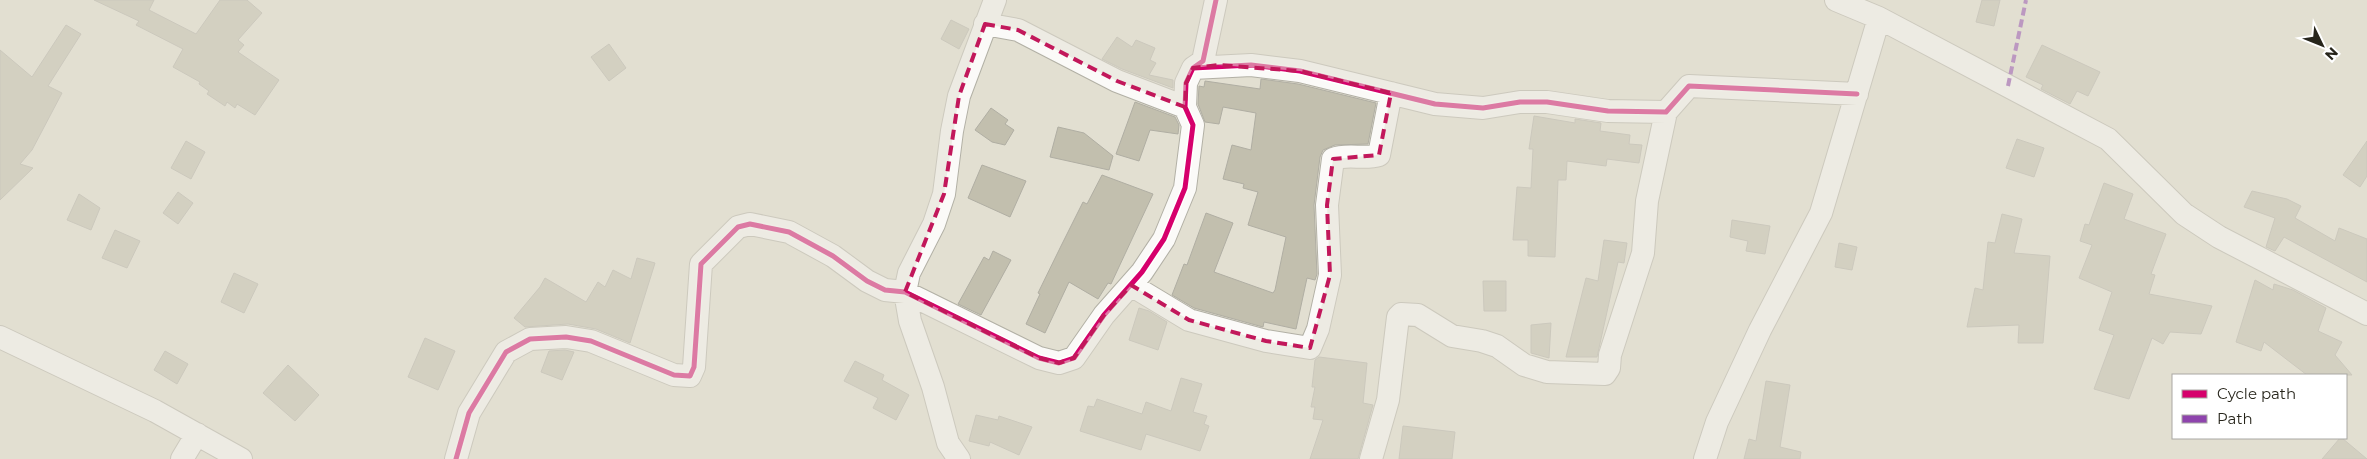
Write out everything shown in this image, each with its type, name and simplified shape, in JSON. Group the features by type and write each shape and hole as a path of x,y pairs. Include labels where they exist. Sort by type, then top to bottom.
{"street":[{"path":"959,459 948,443 933,386 910,321 905,292 909,273 934,224 944,194 952,131 959,96 995,0"},
{"path":"456,459 469,413 506,352 530,339 566,336 591,341 674,375 690,376 694,367 701,264 738,227 750,224 789,232 833,256 867,281 885,290 905,292 1039,358 1059,363 1074,358 1104,315 1142,272 1164,239 1185,188 1193,124 1185,107 1186,83 1193,68 1203,61 1216,0"},
{"path":"1836,0 1880,18 2108,139 2184,214 2219,237 2367,314"},
{"path":"1705,459 1717,422 1760,330 1822,213 1880,18"},
{"path":"985,24 1018,30 1117,81 1185,107"},
{"path":"1193,68 1251,65 1300,71 1435,104 1482,108 1520,102 1547,102 1608,111 1666,112"},
{"path":"1371,459 1388,400 1393,350 1398,317 1401,314 1418,315 1452,336 1498,346 1524,365 1547,372 1605,374 1610,368 1610,355 1642,253 1647,201 1666,112 1689,86 1857,94"},
{"path":"1130,285 1189,320 1266,341 1310,348 1318,329 1330,275 1327,205 1333,159 1341,156 1372,157 1379,155 1391,93"},
{"path":"0,337 156,412 241,459"},
{"path":"182,459 197,434"}],"highlighted area":[{"path":"985,24 1018,30 1117,81 1185,107 1186,83 1193,68 1218,65 1300,71 1391,93 1379,155 1333,159 1327,205 1330,275 1310,348 1266,341 1189,320 1131,285 1104,315 1074,358 1059,363 1039,358 905,292 944,194 959,96"}],"building":[{"path":"94,0 154,0 149,10 196,34 220,0 247,0 262,13 238,40 244,45 238,52 279,80 255,115 237,104 235,108 227,102 225,106 207,94 209,91 199,84 200,82 173,67 183,49 136,25 139,21"},
{"path":"1982,0 2000,0 1994,26 1976,22"},
{"path":"951,20 969,29 959,49 941,39"},
{"path":"66,25 81,34 48,86 62,93 32,150 20,164 33,168 0,200 0,50 32,77"},
{"path":"1117,37 1132,47 1136,40 1155,48 1150,60 1156,63 1149,75 1173,80 1173,88 1122,69 1102,59"},
{"path":"609,44 626,68 609,81 591,57"},
{"path":"2042,45 2100,72 2088,96 2077,91 2070,104 2041,89 2043,85 2026,77"},
{"path":"1261,79 1298,84 1376,103 1368,144 1335,145 1323,150 1320,157 1314,205 1317,274 1315,280 1307,278 1296,329 1264,322 1263,327 1194,308 1172,295 1184,264 1187,265 1206,213 1233,223 1214,272 1273,293 1275,290 1286,237 1248,225 1258,192 1243,188 1244,184 1223,179 1232,145 1251,150 1256,113 1223,107 1219,124 1205,122 1198,104 1199,86 1204,87 1205,81 1260,89"},
{"path":"1135,102 1175,117 1179,125 1178,134 1150,130 1139,161 1116,154"},
{"path":"991,108 1008,120 1005,124 1014,130 1005,145 992,142 975,130"},
{"path":"1534,116 1575,123 1575,119 1601,123 1600,131 1630,135 1629,144 1642,145 1639,163 1607,159 1606,166 1567,161 1566,180 1558,180 1555,257 1528,256 1528,240 1513,240 1517,187 1531,188 1533,149 1529,149"},
{"path":"1058,127 1084,133 1113,156 1109,170 1050,157"},
{"path":"2017,139 2044,148 2034,177 2006,168"},
{"path":"186,141 205,152 191,179 171,168"},
{"path":"2367,141 2367,176 2360,187 2343,175"},
{"path":"982,165 1026,181 1010,217 968,198"},
{"path":"1102,175 1153,194 1111,284 1108,283 1098,299 1069,282 1045,333 1026,324 1040,294 1038,293 1083,202 1087,204"},
{"path":"2104,183 2133,194 2124,219 2166,234 2151,274 2155,275 2149,294 2212,306 2201,334 2170,332 2163,344 2152,338 2129,399 2094,389 2114,335 2099,330 2112,292 2079,278 2092,245 2080,241 2085,224 2089,225"},
{"path":"2252,191 2287,199 2301,206 2295,218 2335,241 2339,228 2367,239 2367,282 2284,237 2275,251 2266,247 2275,218 2244,207"},
{"path":"178,192 193,203 178,224 163,213"},
{"path":"79,194 100,208 91,230 67,220"},
{"path":"2002,214 2022,219 2014,253 2050,256 2043,343 2018,343 2019,325 1967,327 1975,288 1983,290 1988,242 1995,243"},
{"path":"1732,220 1770,226 1765,254 1746,251 1748,241 1730,237"},
{"path":"115,230 140,241 127,268 102,258"},
{"path":"1604,240 1627,243 1624,263 1618,262 1597,357 1566,357 1586,278 1598,281"},
{"path":"1839,243 1857,247 1852,270 1835,267"},
{"path":"993,251 1011,260 981,315 958,304 984,257 989,260"},
{"path":"637,258 655,263 630,343 596,329 568,324 525,327 514,318 540,287 545,278 586,302 598,282 605,287 613,270 631,279"},
{"path":"234,273 258,284 244,313 221,302"},
{"path":"2255,280 2273,290 2274,284 2293,290 2326,308 2318,331 2342,342 2335,355 2352,375 2306,374 2264,342 2261,351 2236,342"},
{"path":"1483,281 1506,281 1506,311 1484,311"},
{"path":"1139,308 1149,311 1167,322 1158,350 1129,340"},
{"path":"1551,323 1549,358 1531,353 1531,325"},
{"path":"425,338 455,351 438,390 408,377"},
{"path":"565,350 574,352 562,380 541,372 549,351"},
{"path":"165,351 188,364 177,384 154,370"},
{"path":"1319,357 1367,363 1363,403 1373,405 1358,459 1310,459 1323,420 1313,419 1315,407 1311,407 1315,387 1312,387 1315,360"},
{"path":"855,361 884,375 882,380 909,395 896,420 873,408 878,398 844,381"},
{"path":"288,365 319,395 295,421 263,393"},
{"path":"1181,378 1202,384 1193,412 1207,416 1204,424 1209,426 1200,451 1146,434 1141,450 1080,431 1088,406 1094,407 1097,399 1142,414 1146,402 1171,411"},
{"path":"1766,381 1790,385 1780,447 1801,452 1800,459 1744,459 1749,439 1756,441"},
{"path":"976,415 998,420 999,416 1032,427 1019,455 990,442 989,446 969,441"},
{"path":"1403,426 1455,432 1452,459 1399,459"},
{"path":"2339,439 2343,439 2367,459 2322,459"}],"marked path":[{"path":"2008,86 2026,0"}],"cycle path":[{"path":"456,459 469,413 506,352 530,339 566,337 591,341 674,375 690,376 694,367 701,264 738,227 750,224 789,232 833,256 867,281 885,290 905,292 1039,358 1059,363 1074,358 1104,315 1142,272 1164,239 1185,188 1193,125 1185,107 1186,83 1193,68 1203,61 1216,0"},
{"path":"1193,68 1251,65 1300,71 1435,104 1483,108 1520,102 1547,102 1608,111 1666,112 1689,86 1857,94"}]}
